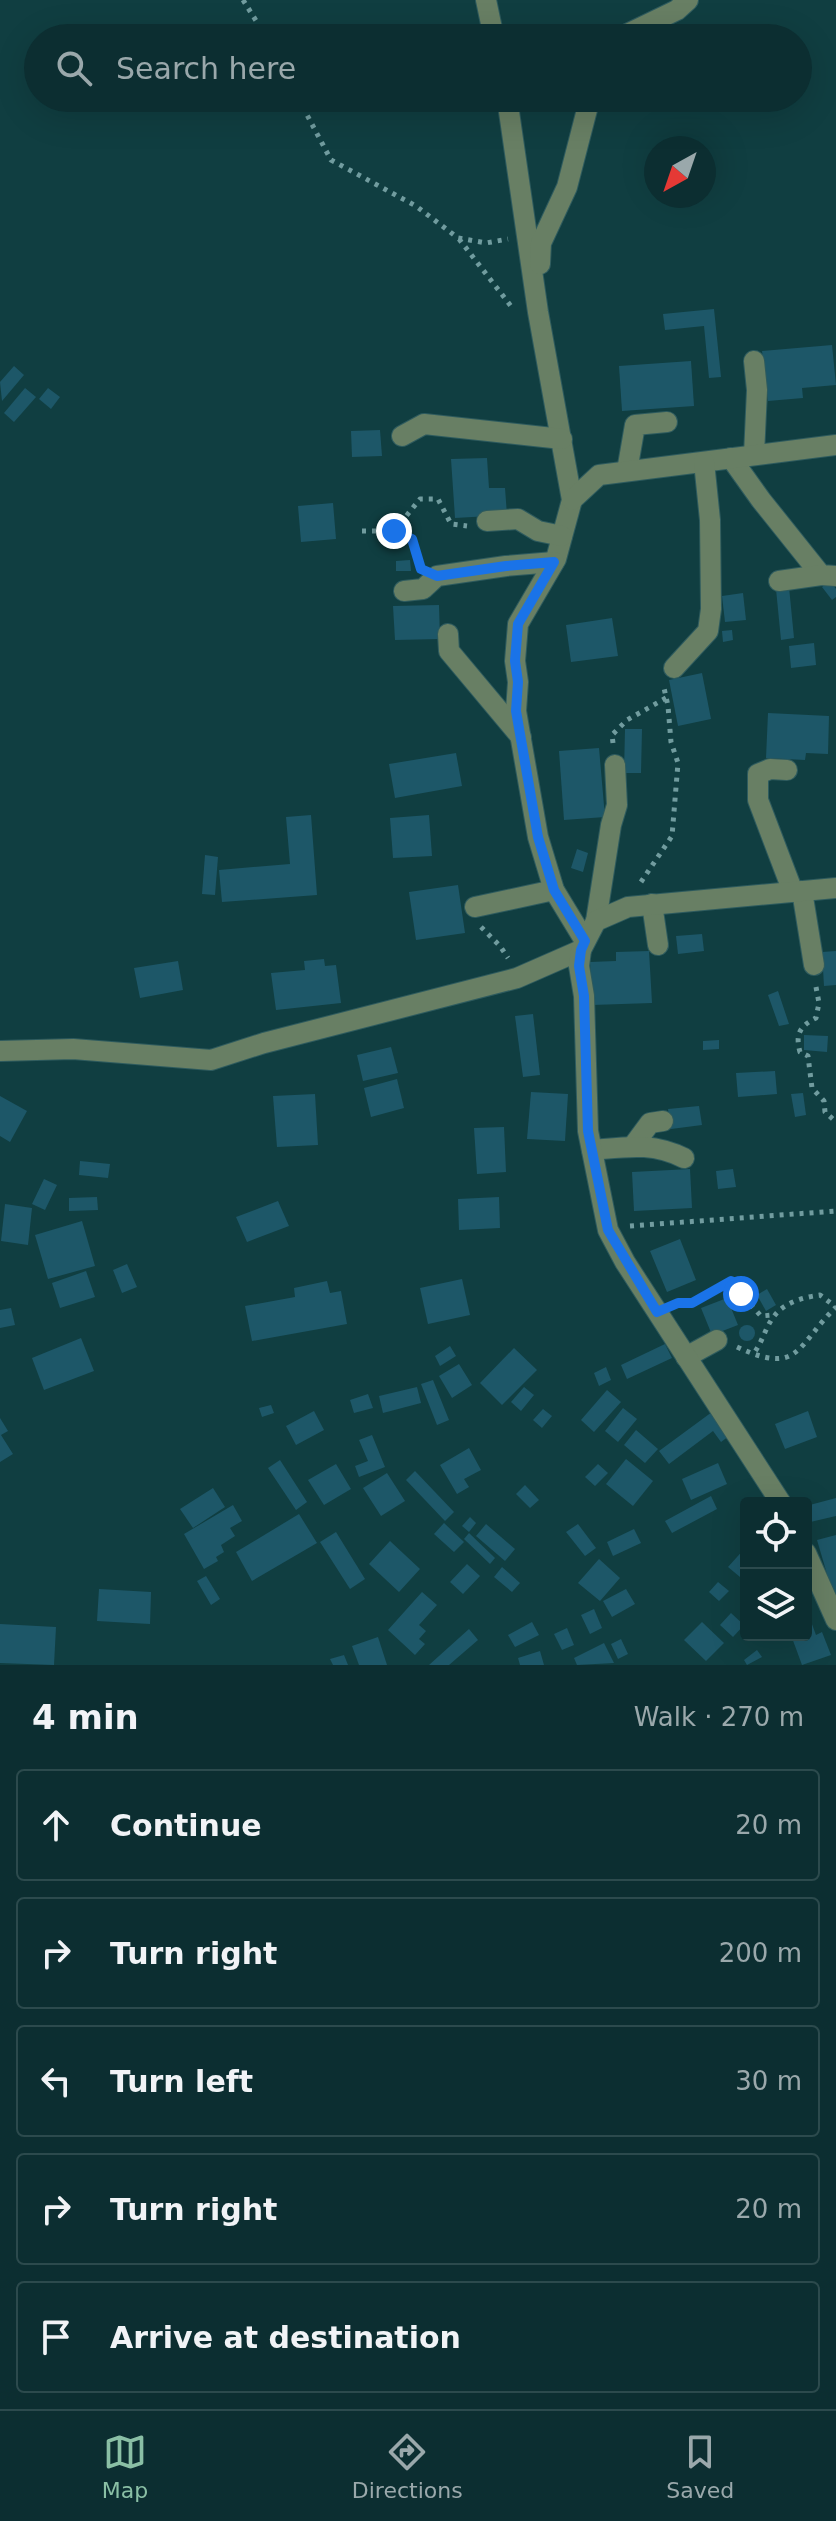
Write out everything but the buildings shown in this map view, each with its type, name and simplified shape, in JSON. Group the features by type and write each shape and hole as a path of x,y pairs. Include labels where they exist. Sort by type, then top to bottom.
{"street":[{"path":"486,0 491,24"},
{"path":"648,24 677,10 688,0"},
{"path":"509,112 528,235 530,317 562,439 572,500 554,562 518,624 516,711 538,837 554,890 583,945"},
{"path":"530,317 541,243 567,187 586,112"},
{"path":"754,361 757,390 754,455"},
{"path":"627,471 635,425 667,422"},
{"path":"402,436 424,424 562,439"},
{"path":"572,500 599,475 836,445"},
{"path":"731,458 761,500 828,576"},
{"path":"674,668 708,631 711,609 710,520 704,462"},
{"path":"487,521 518,519 538,531 562,536"},
{"path":"404,591 423,589 437,576 554,562"},
{"path":"779,581 828,576"},
{"path":"448,634 449,651 521,737"},
{"path":"615,765 617,805 596,921 583,945 579,966 584,996 588,1131 608,1230 657,1312 777,1497"},
{"path":"787,770 770,769 758,774 758,800 797,891 814,965"},
{"path":"596,921 628,907 836,888"},
{"path":"475,907 554,890"},
{"path":"652,904 658,945"},
{"path":"0,1051 73,1049 211,1060 277,1039 517,978 583,945"},
{"path":"633,1146 650,1123 663,1121"},
{"path":"592,1150 633,1146 664,1148 684,1158"},
{"path":"686,1357 717,1340"},
{"path":"812,1566 836,1620"}],"path":[{"path":"243,0 258,24"},
{"path":"305,112 331,160 416,206 458,238 530,317"},
{"path":"458,238 486,243 528,235"},
{"path":"394,531 420,499 438,499 451,524 461,527 487,521"},
{"path":"362,531 394,531 412,539 421,569 437,576"},
{"path":"628,907 634,891 672,836 678,763 671,742 661,679 674,668"},
{"path":"615,765 612,735 627,720 666,698"},
{"path":"475,907 482,930 500,946 517,978"},
{"path":"814,965 819,1003 816,1018 803,1024 797,1034 798,1043 800,1052 808,1056 812,1088 824,1101 825,1112 836,1122"},
{"path":"608,1230 647,1223 836,1211"},
{"path":"657,1312 678,1303 692,1303 731,1281 738,1284 741,1294 761,1316 774,1315 796,1301 820,1295 836,1307 792,1357 774,1360 717,1340"},
{"path":"753,1354 762,1343 774,1315"}],"route":[{"path":"394,531 412,539 421,569 437,576 554,562 518,624 516,711 538,837 554,890 585,941 579,966 584,996 588,1131 608,1230 657,1312 678,1303 692,1303 731,1281 738,1284 741,1294"}]}
